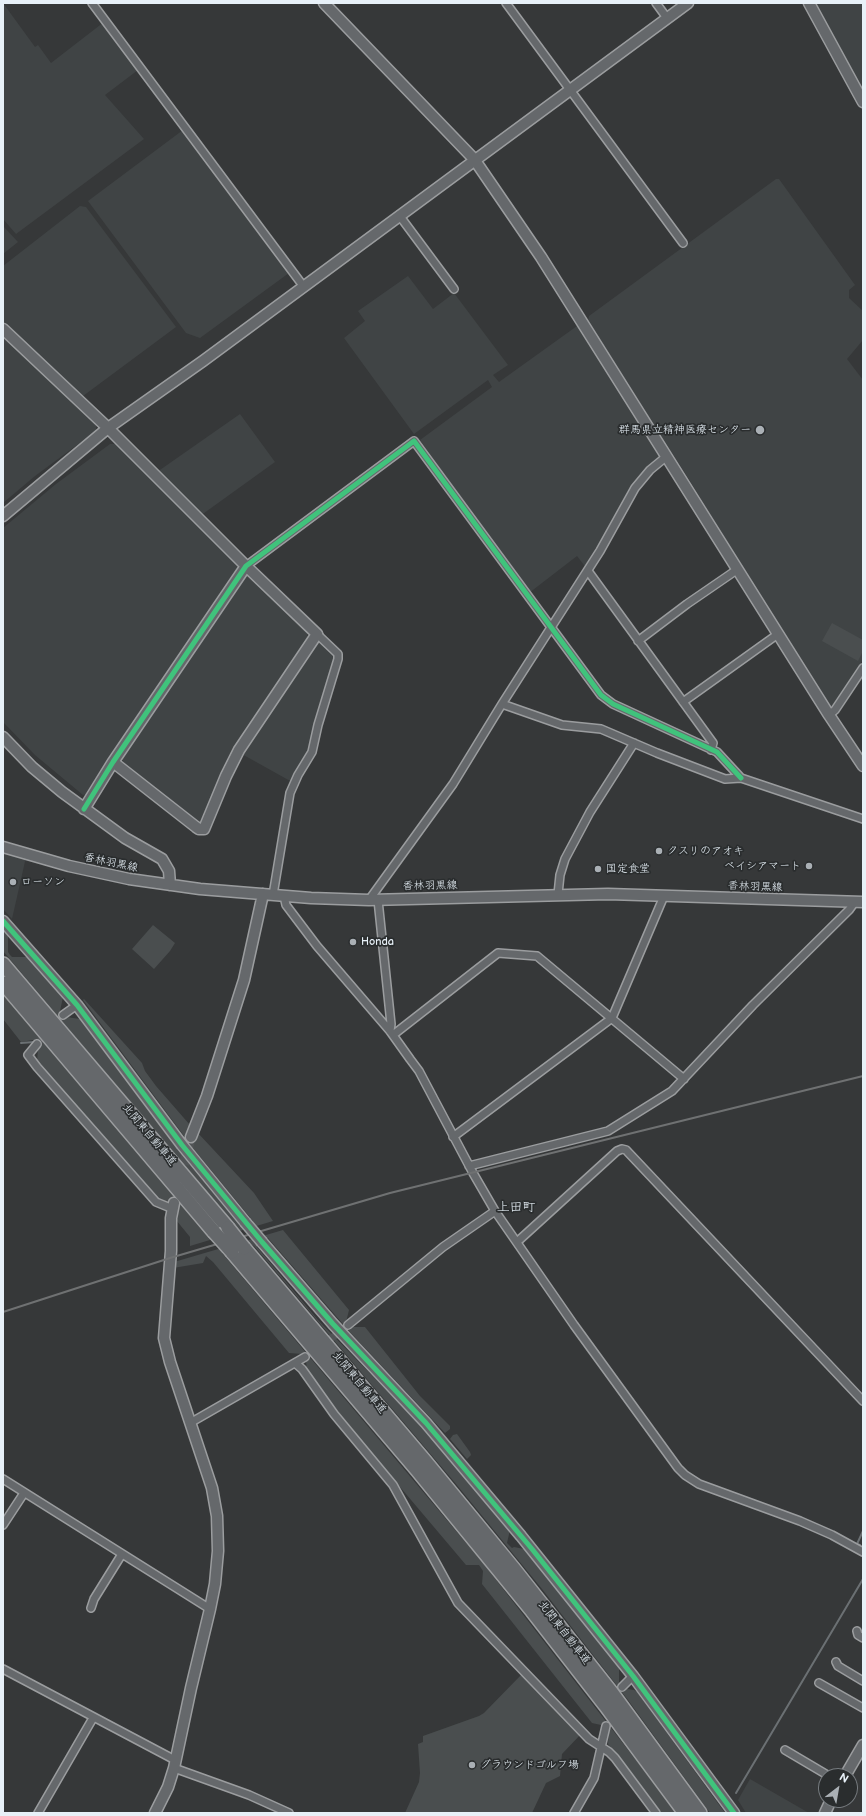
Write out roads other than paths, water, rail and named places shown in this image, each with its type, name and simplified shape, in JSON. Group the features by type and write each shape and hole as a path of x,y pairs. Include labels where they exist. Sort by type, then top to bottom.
{"highway":[{"name":"北関東自動車道","path":"3,964 430,1466 514,1569 607,1688 700,1813"},
{"name":"北関東自動車道","path":"3,983 417,1470 527,1605 605,1705 684,1813"}],"street":[{"path":"92,3 304,287"},
{"path":"324,3 474,159 541,257 829,715 863,766"},
{"path":"506,3 683,243"},
{"path":"656,3 667,18"},
{"path":"3,516 108,428 304,287 474,159 688,3"},
{"path":"809,3 863,102"},
{"path":"400,215 454,289"},
{"path":"3,329 108,428 246,566 336,653 338,659 318,725 312,752 298,775 290,793 273,895 207,1096 191,1137"},
{"path":"84,808 113,762 246,566 414,441 593,686 605,698 717,752 741,778"},
{"path":"391,1033 374,900 453,784 502,704 552,628 588,571 635,488 650,470 667,456"},
{"path":"638,641 687,604 738,569"},
{"path":"588,571 713,743 711,750"},
{"path":"113,762 196,827 199,829 204,829 226,776 239,750 317,634"},
{"path":"683,702 778,634"},
{"path":"829,715 835,710 863,668"},
{"path":"502,704 562,725 601,729 726,779 741,778 863,819"},
{"path":"3,737 45,779 125,838 162,859 170,871 170,885"},
{"path":"558,894 560,876 565,859 590,812 634,743"},
{"name":"香林羽黒線","path":"3,847 81,869 129,879 170,885 273,895 374,900 558,894 608,894 858,902"},
{"path":"273,895 286,905 317,946 391,1033 419,1072 453,1137 495,1211 678,1468 685,1475 699,1484 800,1521 863,1552"},
{"path":"453,1137 612,1018 664,896"},
{"path":"469,1166 608,1132 672,1091 753,1005 858,902"},
{"path":"3,921 77,1005 182,1145 245,1222 323,1313 442,1442 532,1549 632,1676 734,1813"},
{"path":"391,1033 498,953 537,956 684,1080"},
{"path":"63,1015 77,1005"},
{"path":"37,1044 28,1055 37,1067 156,1202 173,1206 164,1338 170,1362 212,1488 217,1516 217,1567 210,1609 175,1764 168,1787 155,1813"},
{"path":"517,1242 617,1151 622,1149 626,1150 863,1401"},
{"path":"348,1325 443,1247 495,1211"},
{"path":"190,1423 305,1357"},
{"path":"294,1363 302,1369 334,1414 393,1485 458,1603 590,1739 615,1758 656,1813"},
{"path":"3,1479 210,1609"},
{"path":"3,1525 24,1493"},
{"path":"91,1608 94,1599 122,1554"},
{"path":"856,1631 858,1635 863,1638"},
{"path":"836,1662 838,1666 863,1681"},
{"path":"3,1669 175,1764 289,1813"},
{"path":"622,1687 632,1676"},
{"path":"819,1683 863,1708"},
{"path":"38,1813 93,1718"},
{"path":"574,1813 594,1778 606,1726"},
{"path":"850,1768 863,1745"},
{"path":"785,1750 818,1770"}],"waterway":[{"path":"21,1043 34,1042"},
{"path":"860,1545 857,1544 863,1531"},
{"path":"736,1793 863,1579"}],"tunnel":[{"path":"37,1044 63,1015"},
{"path":"180,1179 191,1137"},
{"path":"305,1357 344,1329"}],"railway":[{"path":"3,1312 170,1258 390,1193 863,1076"}],"place":[{"name":"群馬県立精神医療センター","path":"760,430"},
{"name":"クスリのアオキ","path":"659,851"},
{"name":"ベイシアマート","path":"809,866"},
{"name":"国定食堂","path":"598,869"},
{"name":"ローソン","path":"13,882"},
{"name":"Honda","path":"353,942"},
{"name":"グラウンドゴルフ場","path":"472,1765"}],"district":[{"name":"上田町","path":"516,1208"}]}
